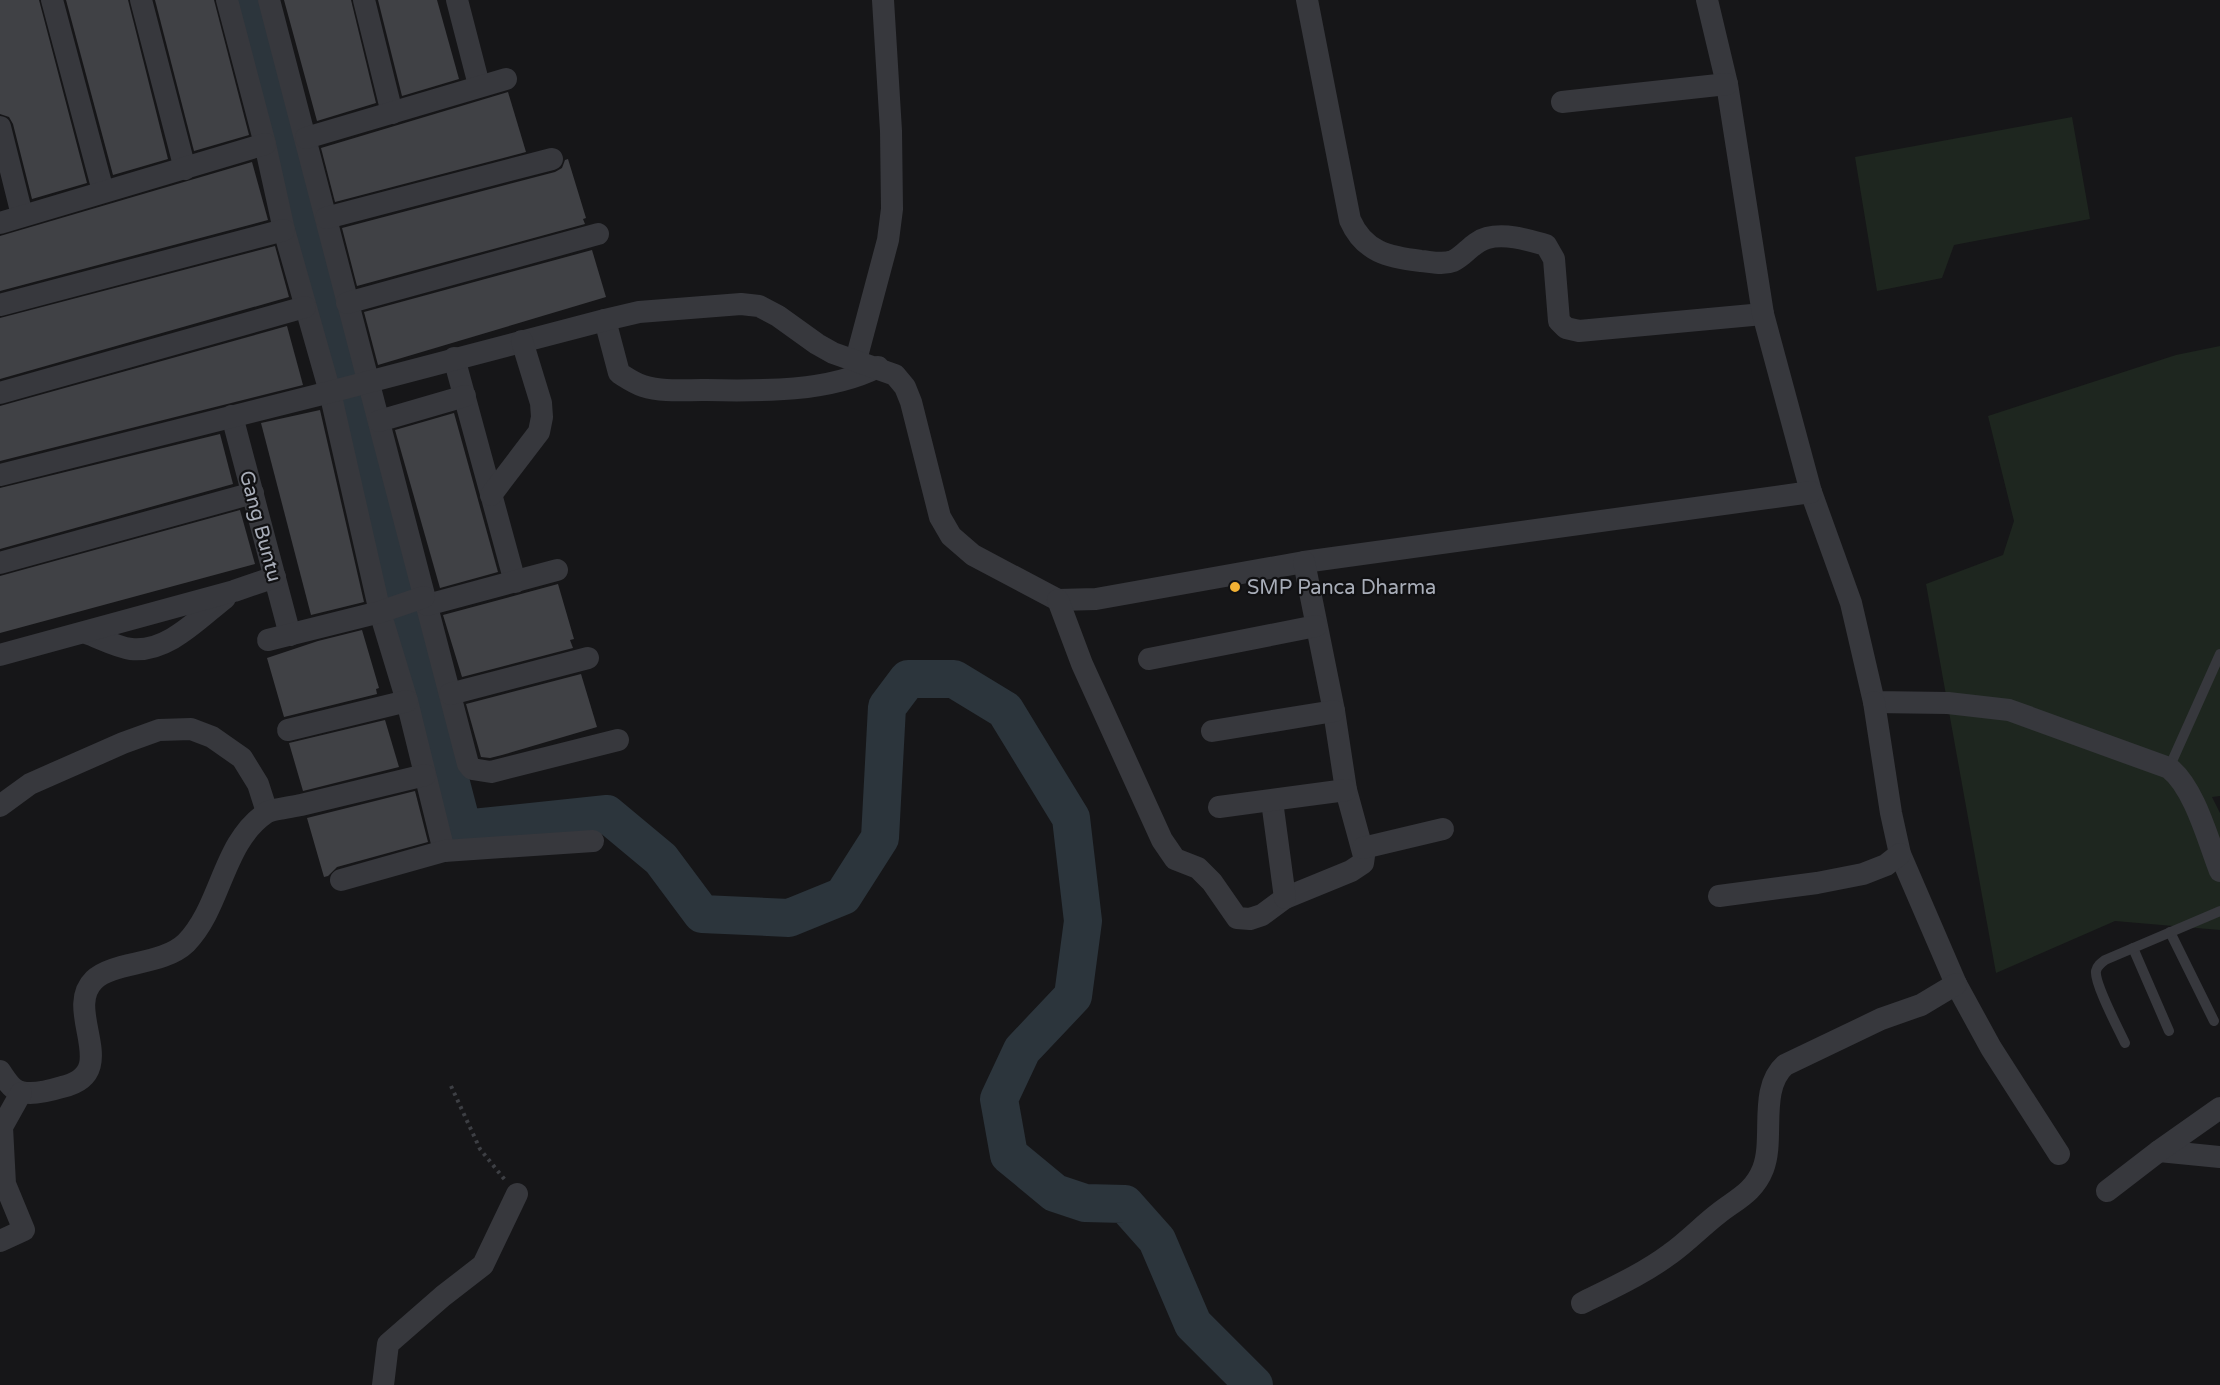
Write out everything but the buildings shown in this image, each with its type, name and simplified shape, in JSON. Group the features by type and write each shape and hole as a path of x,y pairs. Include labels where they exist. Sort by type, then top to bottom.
{"street":[{"path":"52,0 103,191"},
{"path":"141,0 185,169"},
{"path":"227,0 265,144 284,230 330,392 387,609 444,851"},
{"path":"268,0 306,138 468,764 472,770 491,772 618,740"},
{"path":"364,0 392,113"},
{"path":"457,0 479,86"},
{"path":"856,360 888,240 892,209 891,131 883,0"},
{"path":"1306,0 1350,220 1357,235 1370,247 1401,259 1444,263 1452,261 1478,241 1487,238 1500,236 1518,238 1546,245 1554,259 1559,321 1566,328 1580,331 1763,314"},
{"path":"1707,0 1727,84 1763,314 1811,492 1851,603 1874,702 1891,813 1900,854 1956,984 1991,1048 2059,1154"},
{"path":"306,138 506,79"},
{"path":"1562,102 1727,84"},
{"path":"0,127 22,215"},
{"path":"0,223 265,144"},
{"path":"326,218 552,159"},
{"path":"0,305 284,230"},
{"path":"347,303 598,234"},
{"path":"0,475 639,312 741,303 759,306 778,316 833,353 878,367 895,375 905,387 911,402 940,517 951,536 973,555 1058,600 1096,599 1304,562 1811,492"},
{"path":"0,393 305,307"},
{"path":"605,320 619,373 643,386 662,390 743,391 796,388 847,380 878,367"},
{"path":"491,495 539,432 541,403 522,341"},
{"path":"454,358 515,582"},
{"path":"379,421 465,396"},
{"name":"Gang Buntu","path":"232,416 290,635"},
{"path":"0,563 253,493"},
{"path":"1058,600 1082,664 1162,840 1175,859 1198,868 1212,882 1237,918 1250,919 1262,915 1285,898 1363,863 1363,848 1346,790 1334,711 1304,562"},
{"path":"267,640 424,600 515,582 557,570"},
{"path":"0,655 86,633 275,577"},
{"path":"86,633 128,648 156,647 171,639 234,591"},
{"path":"1149,659 1316,626"},
{"path":"450,694 588,658"},
{"path":"288,730 407,701"},
{"path":"1874,702 1948,703 2009,710 2169,768 2179,776 2188,791 2220,870"},
{"path":"1212,731 1334,711"},
{"path":"0,806 30,784 123,743 159,730 191,729 212,737 242,758 258,784 267,812"},
{"path":"0,1071 11,1088 21,1093 57,1088 81,1080 91,1063 92,1052 83,1001 86,990 95,978 106,972 175,952 186,943 202,924 243,833 267,812 425,775"},
{"path":"1219,807 1346,790"},
{"path":"1272,801 1285,898"},
{"path":"1363,848 1443,830"},
{"path":"340,880 444,851 593,841"},
{"path":"1719,896 1863,874 1886,865 1900,854"},
{"path":"1582,1303 1641,1274 1671,1254 1755,1185 1767,1155 1772,1087 1776,1073 1785,1065 1881,1018 1921,1005 1956,984"},
{"path":"0,1241 24,1230 5,1184 2,1127 21,1093"},
{"path":"2107,1191 2220,1108"},
{"path":"2159,1151 2220,1157"},
{"path":"383,1385 388,1344 483,1265 517,1194"}],"lane":[{"path":"2169,768 2220,654"},
{"path":"2125,1043 2095,974 2097,967 2105,960 2220,910"},
{"path":"2170,932 2214,1021"},
{"path":"2133,948 2169,1031"}],"path":[{"path":"451,1086 480,1149 517,1194"}],"shaded area":[{"path":"2072,117 2090,219 1954,245 1942,278 1877,291 1855,157"},
{"path":"2220,346 2220,796 2212,797 2220,813 2220,930 2115,921 1996,973 1926,584 2003,555 2014,521 1988,416 2176,355"}],"waterway":[{"path":"244,0 463,829 607,814 661,859 702,914 789,918 843,896 880,838 887,707 908,679 954,679 1005,710 1071,818 1083,921 1073,996 1022,1050 999,1099 1009,1155 1055,1193 1085,1203 1125,1204 1157,1240 1193,1324 1254,1385"}],"place":[{"name":"SMP Panca Dharma","path":"1235,587"}]}
